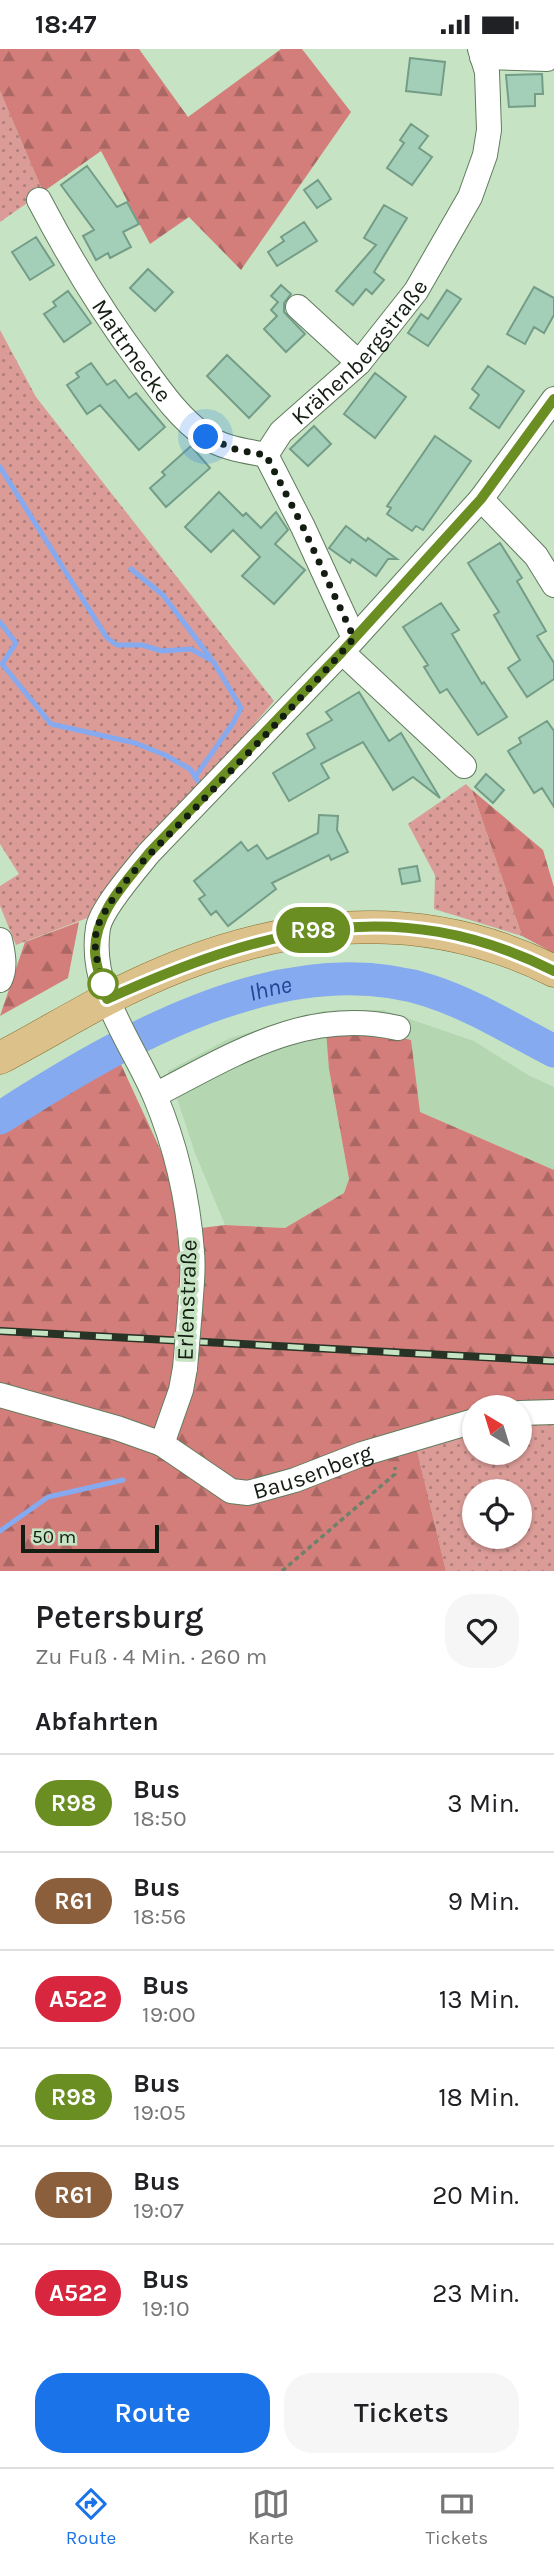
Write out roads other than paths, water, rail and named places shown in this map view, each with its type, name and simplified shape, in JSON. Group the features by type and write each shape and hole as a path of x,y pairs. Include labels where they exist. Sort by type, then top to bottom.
{"main road":[{"path":"0,1058 111,1007 163,974 264,939 316,930 364,926 406,927 456,936 500,949 554,971"}],"street":[{"path":"481,53 547,59"},
{"name":"Krähenbergstraße","path":"266,455 281,432 359,363 416,291 470,197 485,155 489,130 487,72 481,53"},
{"name":"Mattmecke","path":"39,200 66,253 116,331 170,404 206,437 237,450 266,455"},
{"path":"298,307 359,363"},
{"name":"Erlenstraße","path":"162,1444 181,1390 185,1368 193,1254 182,1173 155,1095 111,1007 95,953 98,923 126,881 149,853 348,645 481,499 554,399"},
{"path":"266,455 303,527 348,645 464,766"},
{"path":"481,499 536,556 554,585"},
{"path":"0,940 3,975 0,980"},
{"path":"155,1095 259,1042 313,1025 370,1021 398,1028"},
{"path":"0,1395 117,1428 162,1444"},
{"path":"532,1413 554,1412"},
{"name":"Bausenberg","path":"162,1444 231,1491 248,1493 295,1480 393,1444 462,1424"}],"waterway":[{"path":"0,467 107,638 117,645 142,645 162,651 191,649 213,661 241,708 195,777"},
{"path":"131,569 163,595 210,657"},
{"path":"0,622 16,643 2,664 51,724 135,743 190,769 198,781"},
{"name":"Ihne","path":"0,1118 96,1059 204,1008 261,990 318,980 374,980 430,991 477,1011 554,1051"},
{"path":"0,1531 48,1497 123,1480"}],"railway":[{"path":"0,1331 554,1361"}]}
